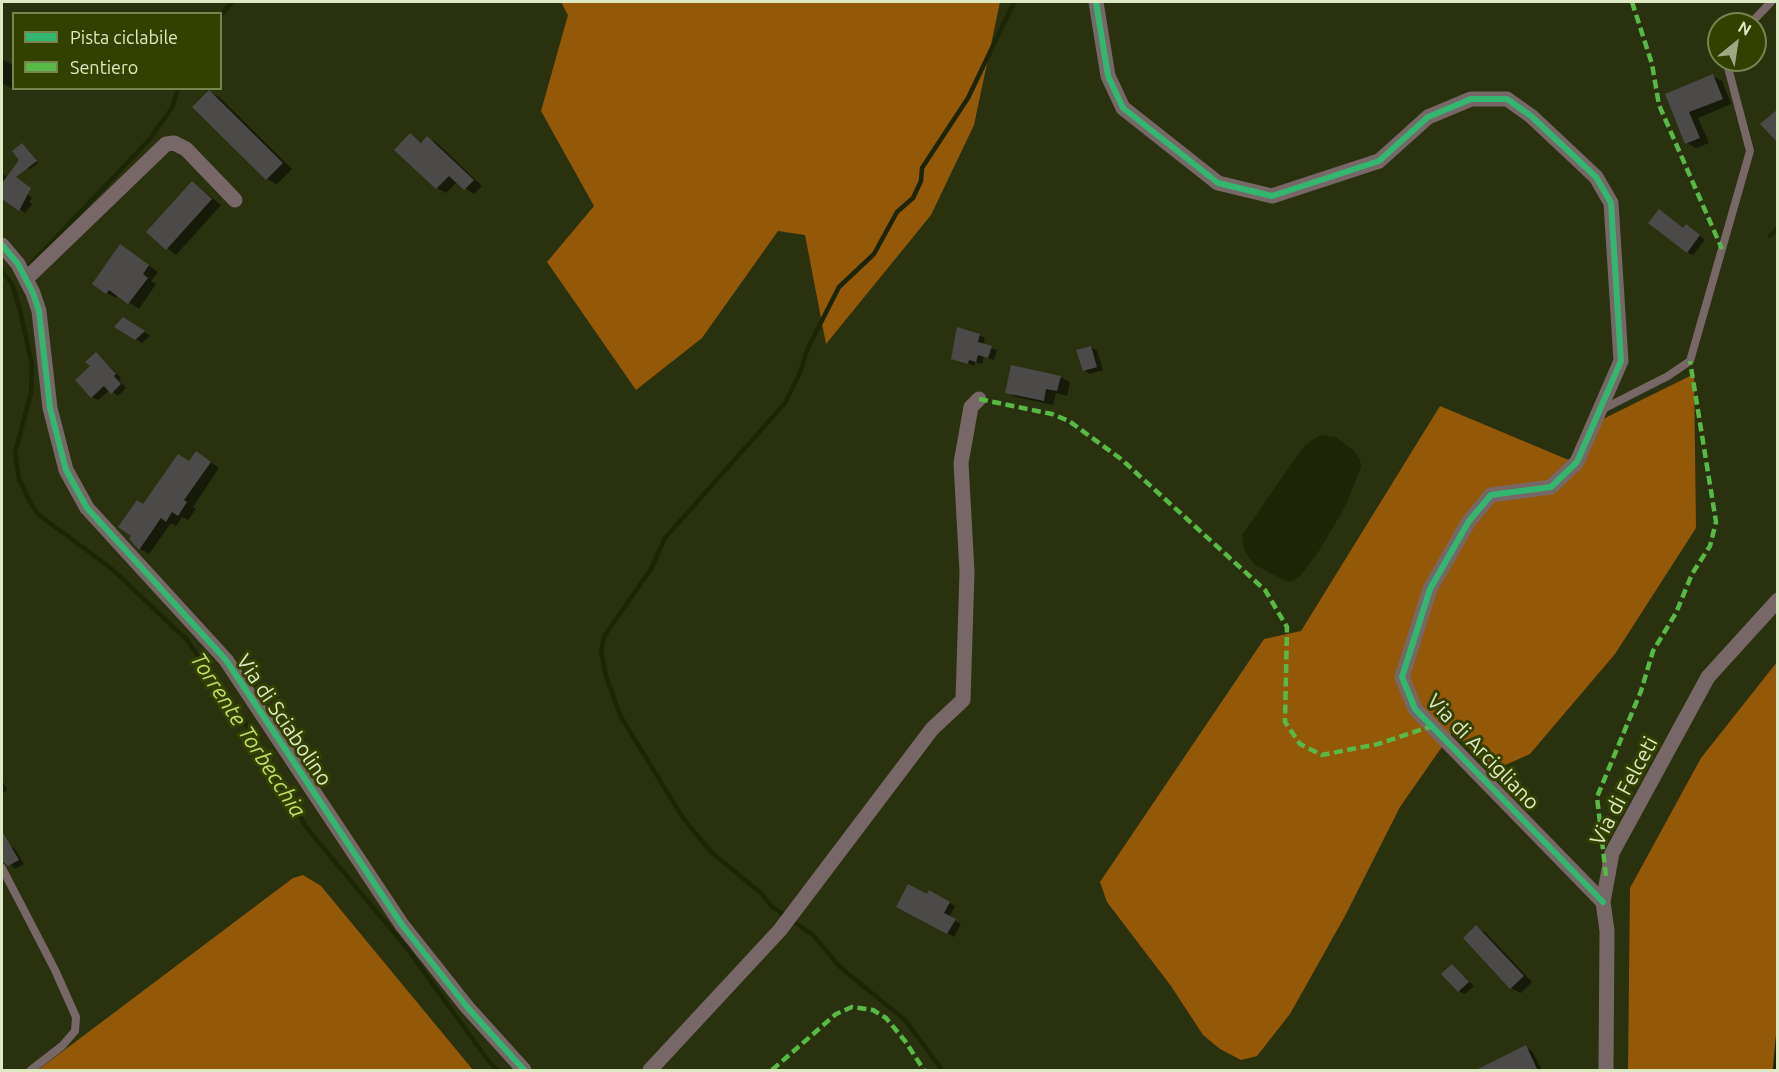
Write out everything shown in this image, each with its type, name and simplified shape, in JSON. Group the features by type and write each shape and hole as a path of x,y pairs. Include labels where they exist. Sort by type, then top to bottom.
{"street":[{"name":"Via di Arcigliano","path":"1096,2 1108,76 1123,108 1218,183 1272,196 1346,174 1379,161 1428,117 1471,99 1507,99 1531,116 1596,177 1611,203 1621,362 1577,462 1551,487 1491,495 1469,521 1430,589 1402,677 1414,709 1603,902"},
{"path":"27,278 166,144 174,143 186,149 235,200"},
{"name":"Via di Sciabolino","path":"2,245 27,278 39,311 52,419 66,470 87,508 226,660 402,925 467,1007 524,1071"},
{"path":"650,1071 780,930 932,729 963,700 967,572 961,463 971,407 979,399"},
{"name":"Via di Felceti","path":"1606,1071 1607,931 1603,902 1608,864 1616,844 1708,677 1778,600"}],"lane":[{"path":"1599,411 1668,376 1690,361 1750,151 1729,72"},
{"path":"2,868 55,970 76,1017 75,1031 62,1046 31,1071"}],"shaded area":[{"path":"561,2 1000,2 974,125 931,215 826,344 805,235 778,231 702,338 636,390 547,262 594,206 541,111 568,15"},
{"path":"1694,374 1696,528 1615,654 1530,754 1492,771 1453,731 1400,807 1345,916 1290,1014 1257,1056 1241,1060 1220,1049 1203,1035 1171,986 1107,902 1100,882 1264,639 1301,631 1440,406 1583,466 1603,419"},
{"path":"1320,435 1335,437 1352,449 1360,459 1361,467 1346,505 1319,551 1300,576 1290,582 1285,581 1254,564 1244,550 1242,535 1304,446"},
{"path":"1777,662 1777,1070 1628,1070 1630,888 1701,758"},
{"path":"303,875 321,886 473,1070 38,1070 293,878"}],"building":[{"path":"1713,74 1723,99 1689,112 1700,138 1685,144 1665,94"},
{"path":"209,90 283,163 266,180 192,107"},
{"path":"1778,109 1778,143 1760,124"},
{"path":"410,133 421,143 427,136 474,180 464,190 449,176 436,189 394,150"},
{"path":"22,143 37,161 16,177 31,188 19,211 2,199 2,183 19,160 12,151"},
{"path":"192,181 212,199 166,250 146,232"},
{"path":"1659,209 1683,228 1686,224 1700,235 1687,253 1648,223"},
{"path":"120,244 149,265 143,274 148,278 128,304 109,290 106,294 92,284"},
{"path":"123,317 145,331 135,340 114,327"},
{"path":"957,327 980,334 978,342 992,346 988,358 978,355 976,362 969,360 968,364 951,359"},
{"path":"1091,346 1097,367 1083,371 1076,350"},
{"path":"96,352 116,374 114,376 121,384 111,394 104,386 91,398 75,380 90,366 85,362"},
{"path":"1011,365 1061,376 1057,391 1046,389 1044,401 1005,393"},
{"path":"196,451 211,462 184,500 187,502 178,516 172,512 166,522 161,518 139,550 129,539 131,536 118,527 137,500 143,504 178,454 189,461"},
{"path":"2,831 19,860 8,866 2,861"},
{"path":"908,884 927,894 929,890 950,902 944,913 956,919 947,934 896,907"},
{"path":"1476,925 1524,976 1510,989 1463,938"},
{"path":"1452,964 1469,982 1458,992 1441,974"},
{"path":"1526,1045 1538,1071 1474,1071"}],"waterway":[{"path":"222,14 232,2"},
{"path":"942,1070 905,1020 840,967 813,935 771,906 761,893 712,853 683,818 621,717 606,676 601,650 605,635 651,569 665,538 785,403 799,375 808,348 839,287 874,254 897,212 913,198 921,181 922,168 968,98 1014,2"},
{"path":"28,267 148,141 172,108 177,90"},
{"path":"1770,236 1778,228"},
{"name":"Torrente Torbecchia","path":"2,271 12,284 32,365 31,393 15,453 19,479 31,504 39,515 112,569 187,640 242,718 307,828 406,947 490,1063 498,1070"},
{"path":"1775,1070 1778,1037"}],"marked path":[{"path":"1632,2 1652,64 1659,105 1722,249"},
{"path":"1606,876 1597,797 1641,691 1653,651 1676,613 1692,574 1710,546 1716,522 1690,361"},
{"path":"979,399 1052,414 1069,421 1121,459 1265,590 1287,627 1285,722 1300,744 1322,755 1378,744 1432,726"},
{"path":"772,1070 836,1014 852,1007 873,1010 886,1018 924,1070"}],"cycle path":[{"path":"1096,2 1108,76 1123,108 1218,183 1272,196 1379,161 1428,117 1471,99 1507,99 1531,116 1596,177 1611,203 1621,361 1577,462 1551,487 1491,495 1469,521 1430,589 1402,677 1415,709 1603,902"},
{"path":"2,245 18,264 33,293 39,311 50,408 66,470 87,508 226,660 402,925 467,1007 524,1070"}]}
